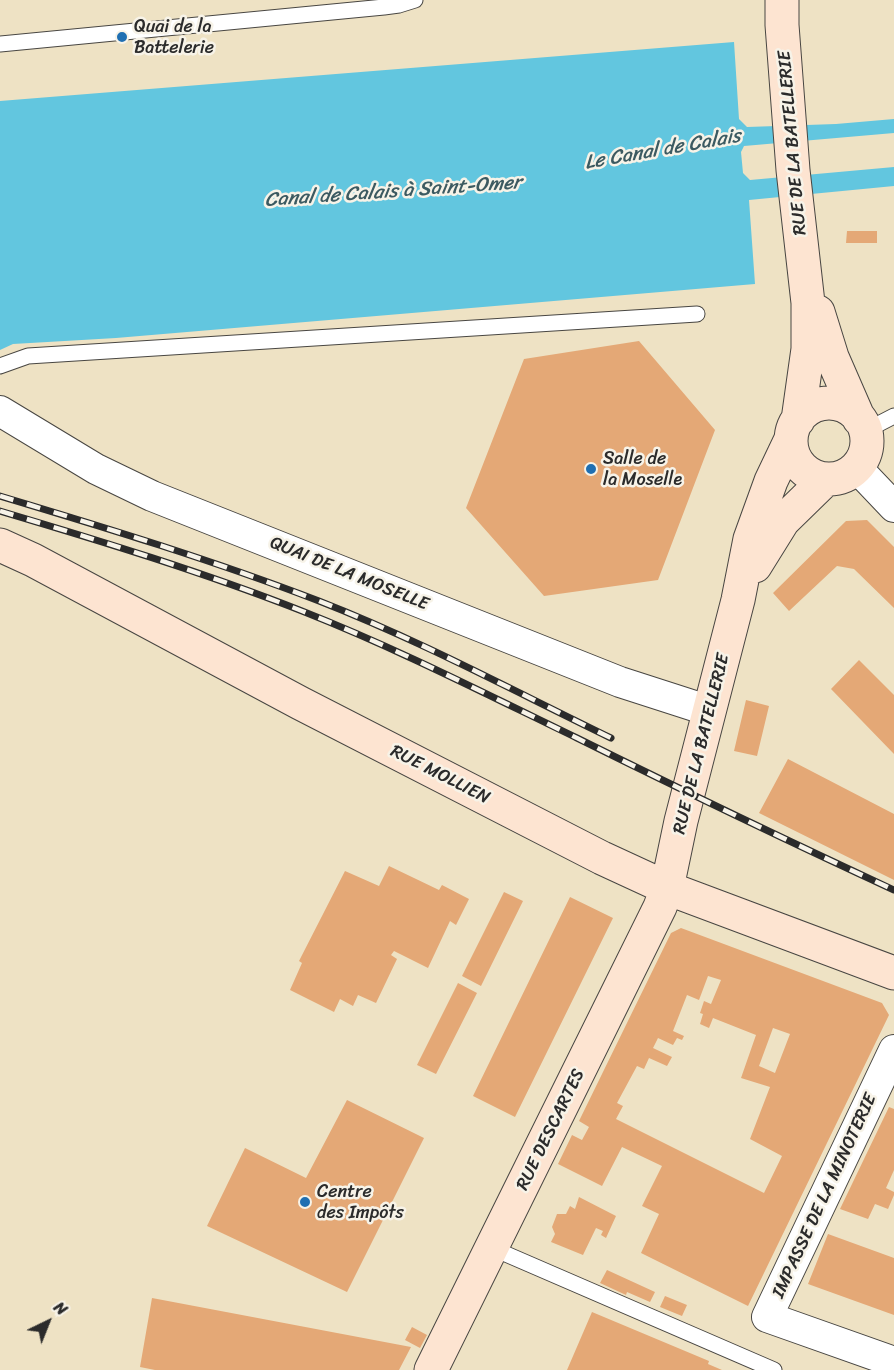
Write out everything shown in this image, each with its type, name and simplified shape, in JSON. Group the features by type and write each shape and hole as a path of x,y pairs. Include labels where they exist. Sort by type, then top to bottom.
{"street":[{"name":"RUE DE LA BATELLERIE","path":"667,888 681,821 738,600 750,539 771,481 795,430 808,349 805,261 798,210 780,8"},
{"name":"RUE DE LA BATELLERIE","path":"805,261 832,357 862,425"},
{"path":"825,404 844,407 862,425 865,450 856,467 839,478 826,479 814,476 803,469 793,452 795,430 812,407 825,404"},
{"name":"QUAI DE LA MOSELLE","path":"0,411 96,469 152,496 620,682 710,711"},
{"path":"856,467 894,507"},
{"name":"RUE DE LA BATELLERIE","path":"738,600 773,534 795,508 826,479"},
{"name":"RUE MOLLIEN","path":"0,545 33,560 310,708 552,833 667,888 894,973"},
{"name":"RUE DESCARTES","path":"431,1370 646,939 667,888"},
{"name":"IMPASSE DE LA MINOTERIE","path":"894,1050 767,1317 894,1362"}],"lane":[{"path":"0,44 384,7 415,0"},
{"path":"0,366 28,356 697,314"},
{"path":"862,425 894,416"},
{"path":"492,1248 774,1370"}],"water":[{"path":"734,42 739,119 747,127 836,124 894,119 894,133 744,146 741,152 743,173 750,180 894,167 894,186 749,200 755,284 116,338 13,344 0,350 0,101"}],"building":[{"path":"847,231 877,231 877,243 846,243"},
{"name":"Salle de la Moselle","path":"639,341 715,430 658,580 544,596 466,508 524,359"},
{"path":"867,520 894,547 894,608 854,569 837,566 789,611 773,593 846,521"},
{"path":"859,660 894,695 894,754 831,689"},
{"path":"746,700 769,706 757,756 734,751"},
{"path":"788,759 894,814 894,880 759,813"},
{"path":"389,866 439,890 442,885 469,899 456,925 450,921 428,968 394,951 391,955 397,959 376,1003 358,995 353,1006 340,999 334,1012 290,990 302,963 299,961 345,871 379,886"},
{"path":"504,892 523,901 481,986 462,976"},
{"path":"570,897 613,918 515,1117 473,1096"},
{"path":"681,928 882,1003 889,1015 748,1306 641,1253 659,1214 642,1206 662,1166 622,1147 602,1186 558,1164 572,1135 582,1140 589,1127 579,1121 671,933","holes":["708,976 721,980 711,1004 704,1001 700,1013 703,1014 700,1024 709,1028 713,1018 756,1035 741,1078 770,1087 750,1139 782,1156 764,1193 616,1119 623,1106 617,1103 637,1066 644,1069 649,1058 667,1066 672,1057 653,1048 658,1038 673,1045 677,1038 682,1040 684,1036 673,1031 687,995 699,1000","773,1028 790,1034 775,1073 759,1066"]},
{"path":"458,983 477,993 436,1074 417,1065"},
{"name":"Centre des Impôts","path":"347,1100 424,1138 347,1292 207,1226 245,1148 306,1178"},
{"path":"889,1107 894,1109 894,1170 886,1188 894,1192 894,1195 888,1209 875,1204 868,1219 840,1209"},
{"path":"579,1197 616,1216 606,1238 601,1235 603,1231 596,1228 583,1255 551,1242 555,1234 552,1227 557,1214 566,1214 570,1206 575,1209"},
{"path":"828,1234 894,1258 894,1315 808,1284"},
{"path":"607,1270 655,1292 650,1302 627,1292 626,1295 600,1283"},
{"path":"665,1296 687,1305 682,1316 660,1307"},
{"path":"152,1298 411,1347 399,1370 155,1370 140,1367"},
{"path":"592,1312 709,1361 708,1364 722,1370 567,1370"},
{"path":"412,1327 427,1335 420,1348 405,1340"}],"railway":[{"path":"0,496 201,559 319,601 430,649 611,738"},
{"path":"0,511 190,570 337,625 441,672 894,890"}],"place":[{"name":"Quai de la Battelerie","path":"122,37"},
{"name":"Salle de la Moselle","path":"591,469"},
{"name":"Centre des Impôts","path":"305,1202"}],"water label":[{"name":"Le Canal de Calais","path":"663,150"},
{"name":"Canal de Calais à Saint-Omer","path":"393,192"}]}
